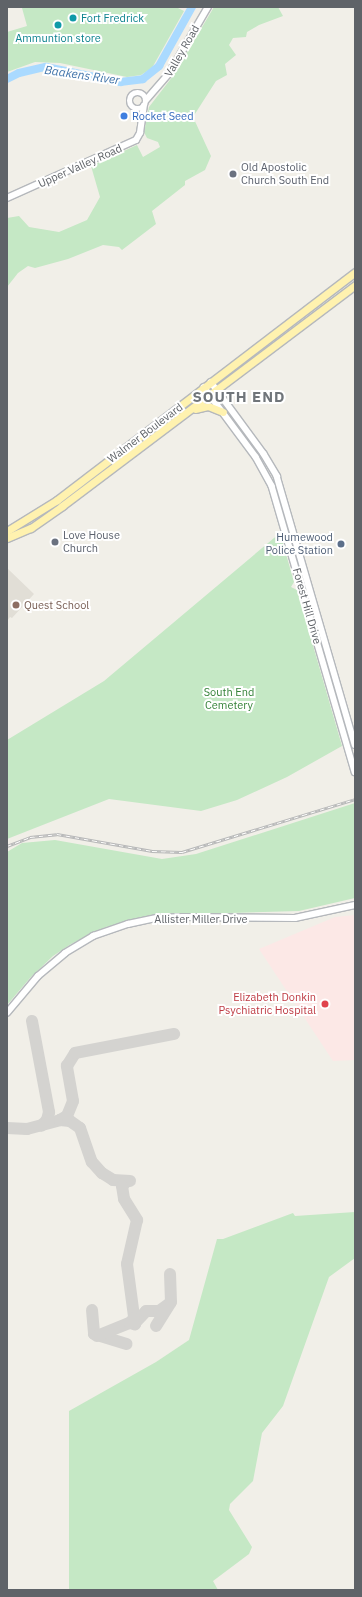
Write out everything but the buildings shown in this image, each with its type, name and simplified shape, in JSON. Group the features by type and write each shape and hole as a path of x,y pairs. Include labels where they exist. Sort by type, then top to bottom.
{"main road":[{"name":"Walmer Boulevard","path":"7,530 23,523 61,496 355,272"},
{"name":"Walmer Boulevard","path":"7,538 31,528 188,412 355,285"},
{"path":"188,412 208,406 223,412"}],"street":[{"name":"Valley Road","path":"146,100 170,72 208,7"},
{"path":"140,123 136,109 130,105 130,98 135,93 142,94 153,92"},
{"path":"136,109 144,106 146,100 142,94"},
{"name":"Upper Valley Road","path":"7,198 131,143 139,135 144,106"},
{"name":"Forest Hill Drive","path":"211,382 269,461 281,486 355,744"},
{"name":"Forest Hill Drive","path":"204,387 256,457 272,486 355,772"},
{"name":"Allister Miller Drive","path":"7,1013 38,976 65,953 93,936 128,924 157,918 183,917 295,918 355,905"}],"shaded area":[{"name":"Quest School","path":"7,568 34,594 12,618 10,617 7,621"},
{"name":"Elizabeth Donkin Psychiatric Hospital","path":"355,915 355,1060 333,1061 259,949 335,917"}],"green space":[{"path":"176,7 184,11 152,68 141,75 127,77 60,63 35,62 7,72 7,32 27,26 22,8"},
{"path":"214,7 278,7 283,16 259,25 247,32 246,37 233,38 229,45 236,55 225,64 227,75 216,81 193,117 211,156 205,170 185,181 185,185 152,211 156,224 122,250 119,247 103,245 68,259 35,268 28,266 18,273 7,287 7,218 19,216 29,227 59,232 87,220 100,197 91,166 137,145 143,157 160,147 158,142 147,138 144,132 149,107 173,76"},
{"name":"South End Cemetery","path":"280,533 294,582 291,587 297,590 342,746 287,777 237,800 201,811 109,799 7,839 7,740 104,681"},
{"path":"355,803 355,898 299,911 157,915 106,927 71,944 53,956 30,978 7,1005 7,852 22,843 55,840 162,859 196,854"},
{"path":"355,1212 355,1258 329,1277 283,1406 262,1433 253,1481 230,1504 229,1510 252,1547 249,1554 213,1581 218,1590 69,1590 69,1411 156,1362 189,1340 217,1239 223,1239 293,1213 295,1216"}],"waterway":[{"name":"Baakens River","path":"7,79 19,73 46,67 120,82 143,79 159,66 192,7"}],"taxiway":[{"path":"32,1021 49,1112 47,1120 41,1126"},
{"path":"7,1128 27,1129 60,1120 67,1116 73,1101 67,1066 75,1053 174,1034"},
{"path":"60,1120 70,1121 80,1128 92,1162 102,1173 113,1180 130,1181"},
{"path":"127,1181 122,1186 124,1199 137,1220 127,1264 135,1324 130,1323"},
{"path":"156,1326 171,1302 170,1274"},
{"path":"135,1323 146,1311 159,1311 170,1303"},
{"path":"92,1310 94,1334 127,1344"},
{"path":"97,1336 130,1323 134,1318"}],"railway":[{"path":"7,846 30,837 57,834 152,851 182,852 355,799"}],"place":[{"name":"Fort Fredrick","path":"73,18"},
{"name":"Ammuntion store","path":"58,25"},
{"name":"Rocket Seed","path":"124,116"},
{"name":"Old Apostolic Church South End","path":"233,174"},
{"name":"Love House Church","path":"55,542"},
{"name":"Humewood Police Station","path":"341,544"},
{"name":"Quest School","path":"16,605"},
{"name":"Elizabeth Donkin Psychiatric Hospital","path":"325,1004"}],"district":[{"name":"SOUTH END","path":"239,397"}]}
